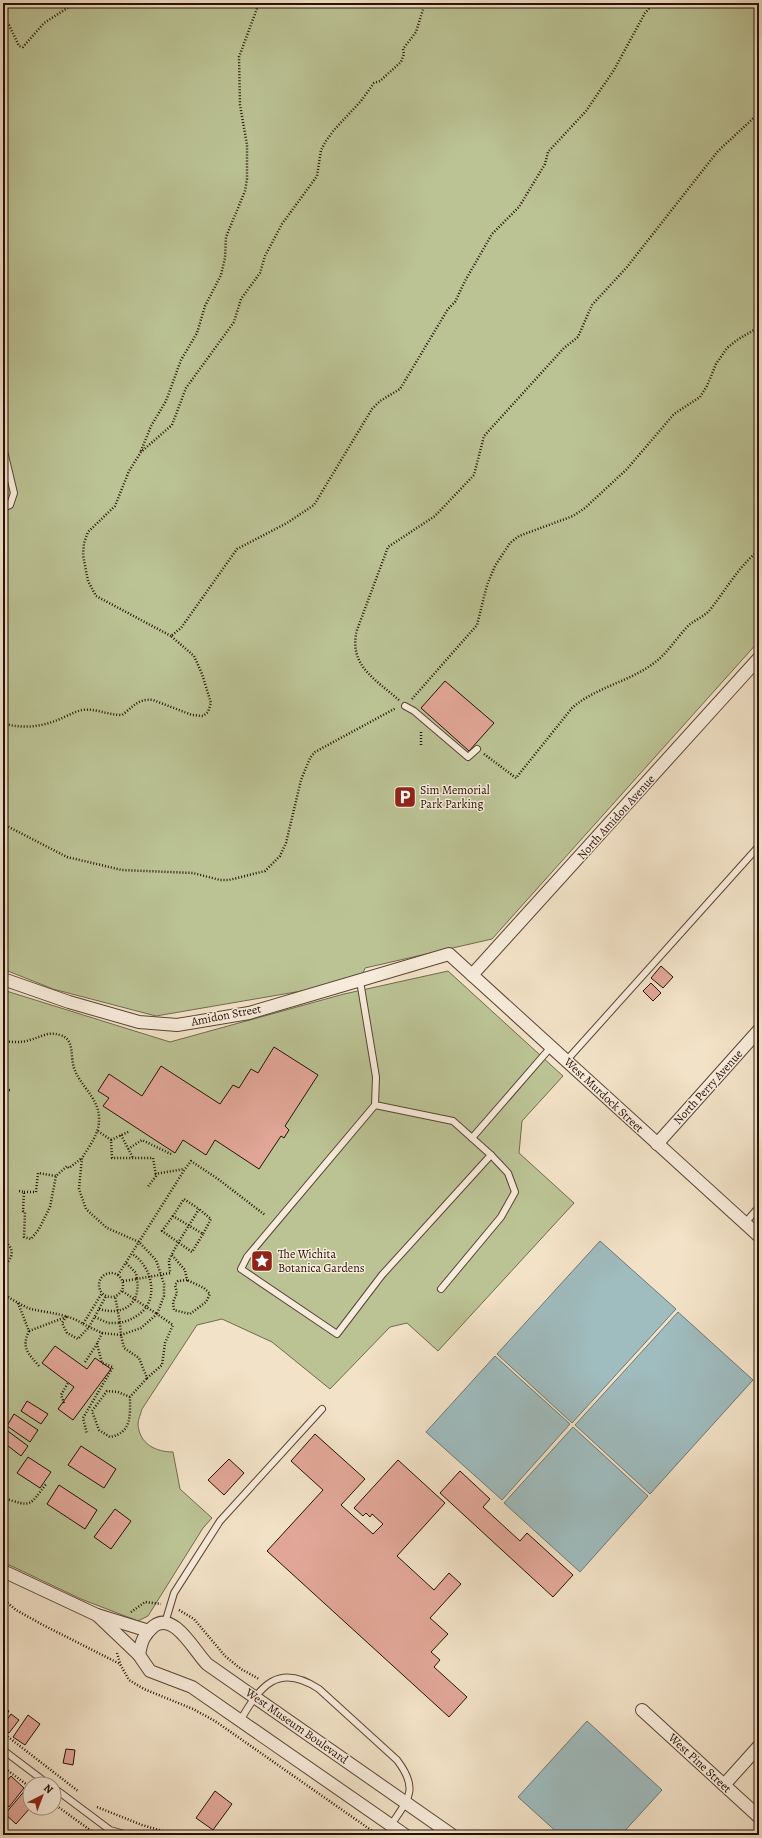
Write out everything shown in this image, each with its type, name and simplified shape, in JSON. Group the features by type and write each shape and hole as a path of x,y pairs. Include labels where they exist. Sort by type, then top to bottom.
{"street":[{"name":"North Amidon Avenue","path":"472,975 758,660"},
{"name":"West Murdock Street","path":"449,954 759,1236"},
{"name":"Amidon Street","path":"3,979 69,1002 139,1022 177,1025 249,1013 449,954"},
{"name":"North Perry Avenue","path":"657,1144 759,1030"},
{"path":"3,1571 97,1615 148,1631"},
{"path":"97,1615 139,1655 150,1671 192,1687 405,1835"},
{"path":"139,1655 141,1641 148,1631 158,1623 165,1623"},
{"name":"West Museum Boulevard","path":"165,1623 175,1626 182,1631 194,1649 207,1664 452,1835"},
{"name":"West Pine Street","path":"642,1710 759,1817"},
{"path":"724,1785 759,1746"}],"lane":[{"path":"3,447 14,493 10,505 3,508"},
{"path":"405,706 414,711 468,757 477,749"},
{"path":"566,1061 759,846"},
{"path":"360,981 376,1078 376,1105 247,1257 241,1269 337,1334 382,1275 492,1155"},
{"path":"472,1138 551,1047"},
{"path":"376,1105 453,1121 492,1155 508,1173 514,1192 501,1217 441,1289"},
{"path":"745,1223 759,1207"},
{"path":"165,1623 174,1593 220,1521 322,1409"},
{"path":"240,1721 254,1697 266,1684 279,1679 292,1678 307,1681 319,1689 397,1760 404,1769 410,1783 410,1792 406,1802 391,1825"},
{"path":"3,1750 37,1776"},
{"path":"62,1795 108,1833 128,1835"}],"path":[{"path":"3,18 9,25 19,46 23,47 44,23 75,3"},
{"path":"3,723 22,727 46,724 81,710 95,710 122,716 139,701 146,699 192,715 203,716 208,712 211,703 202,674 194,656 171,636 96,596 88,581 85,567 84,543 88,532 115,506 129,472 141,452 151,426 166,401 181,360 197,333 205,306 220,275 225,258 226,237 245,191 247,179 247,145 240,105 239,58 258,3"},
{"path":"141,452 172,425 186,388 234,322 241,299 260,273 265,256 282,224 317,176 321,150 326,141 334,130 361,101 374,83 380,81 401,62 404,54 403,49 416,32 425,3"},
{"path":"171,636 181,628 238,549 314,505 372,409 380,401 400,389 448,310 455,302 465,281 492,234 519,207 545,164 548,152 586,111 614,70 645,13 654,3"},
{"path":"405,706 366,670 358,660 355,651 354,641 357,630 388,547 435,516 474,475 484,436 564,348 578,337 592,305 627,267 718,151 759,113"},
{"path":"3,824 67,857 122,870 193,874 220,880 229,880 265,871 280,856 286,843 301,780 310,758 315,752 392,710 405,706 477,625 487,585 495,566 510,543 519,536 573,516 585,508 637,459 674,414 700,397 707,386 716,364 727,348 737,340 759,327"},
{"path":"477,749 516,778 572,708 582,699 595,692 624,681 655,662 690,624 708,612 748,559 759,550"},
{"path":"3,1041 22,1042 49,1034 58,1034 66,1037 71,1044 74,1069 97,1104 99,1117 98,1131 82,1158 69,1168 67,1166 56,1176 50,1207 40,1229 31,1238 24,1237 24,1192"},
{"path":"3,1092 10,1090"},
{"path":"98,1131 111,1140"},
{"path":"111,1140 130,1131"},
{"path":"121,1135 132,1158"},
{"path":"111,1140 112,1158 153,1158 156,1176 147,1188"},
{"path":"128,1150 142,1140 171,1154"},
{"path":"3,1294 30,1308 66,1317 102,1333 121,1335 141,1328 157,1314 164,1296 164,1284 156,1260 138,1242 107,1228 86,1209 79,1190 82,1158"},
{"path":"118,1275 191,1161 218,1179 265,1215"},
{"path":"155,1174 185,1169"},
{"path":"18,1191 36,1192 38,1173 56,1176"},
{"path":"184,1199 199,1209 211,1218 192,1252 162,1232 184,1199"},
{"path":"122,1281 170,1273 169,1260 199,1209"},
{"path":"173,1216 203,1234"},
{"path":"3,1241 9,1245 12,1253 10,1261 3,1265"},
{"path":"94,1317 108,1323 120,1323 134,1318 146,1307 150,1300 150,1277 144,1264 132,1254"},
{"path":"172,1255 185,1270 187,1280"},
{"path":"99,1309 108,1312 118,1312 127,1307 135,1299 138,1286 136,1273 126,1263"},
{"path":"108,1273 118,1275 122,1281 122,1291 115,1296 106,1296 102,1293 99,1285 102,1278 108,1273"},
{"path":"187,1280 204,1288 210,1294 206,1302 190,1314 174,1310 172,1302 177,1293 175,1285 178,1281 187,1280"},
{"path":"122,1291 173,1325 165,1343 162,1365 147,1378 130,1397 130,1417 127,1426 118,1436 110,1437 99,1430 92,1411 101,1397 107,1391 118,1392 130,1397"},
{"path":"83,1324 102,1293"},
{"path":"66,1317 62,1323 67,1333 78,1339 89,1327 106,1296"},
{"path":"115,1296 124,1348 139,1358 147,1378"},
{"path":"17,1302 29,1331"},
{"path":"39,1366 27,1352 24,1342 29,1331 66,1317"},
{"path":"85,1362 97,1344 102,1333"},
{"path":"87,1434 83,1418 113,1367 102,1363 97,1344"},
{"path":"64,1404 62,1395 68,1383"},
{"path":"3,1498 23,1505 31,1503 47,1483"},
{"path":"3,1599 16,1610 43,1625 120,1664 129,1680 144,1690 193,1708 214,1721 378,1835"},
{"path":"3,1733 79,1792"},
{"path":"3,1767 22,1781"},
{"path":"96,1806 117,1816 176,1835"},
{"path":"62,1810 97,1835"}],"green space":[{"path":"3,3 759,3 759,641 492,939 365,968 360,981 156,1016 53,989 3,969"},
{"name":"The Wichita Botanica Gardens","path":"448,971 563,1076 522,1121 519,1153 574,1203 438,1351 407,1323 390,1327 330,1389 272,1342 222,1319 197,1325 142,1409 138,1424 142,1437 150,1446 167,1452 173,1452 180,1489 212,1518 203,1528 148,1616 138,1621 81,1599 3,1562 3,990 170,1042 344,994"}],"water":[{"path":"600,1241 676,1309 572,1423 497,1354"},
{"path":"678,1312 753,1380 650,1494 575,1425"},
{"path":"495,1356 570,1424 502,1500 426,1432"},
{"path":"573,1427 648,1496 580,1572 504,1503"},
{"path":"587,1721 662,1790 621,1835 560,1835 518,1797"}],"building":[{"path":"445,681 494,723 469,751 421,708"},
{"path":"661,966 673,977 663,988 651,978"},
{"path":"651,983 661,993 653,1001 643,991"},
{"path":"274,1047 318,1075 285,1126 289,1130 284,1138 281,1136 259,1169 215,1140 206,1155 183,1140 175,1153 103,1106 109,1098 98,1091 109,1074 142,1096 161,1066 220,1104 233,1085 239,1088 251,1069 258,1073"},
{"path":"55,1346 87,1369 95,1358 111,1369 73,1420 58,1409 74,1387 42,1363"},
{"path":"27,1401 48,1414 41,1424 21,1411"},
{"path":"14,1414 38,1430 30,1442 7,1426"},
{"path":"5,1429 28,1446 21,1456 3,1442 3,1431"},
{"path":"315,1434 365,1479 341,1505 373,1534 383,1524 372,1514 370,1517 366,1513 363,1516 354,1508 398,1460 445,1503 397,1556 434,1590 449,1573 461,1584 430,1618 448,1634 431,1652 440,1660 434,1667 467,1697 449,1717 267,1551 323,1490 291,1461"},
{"path":"81,1446 116,1469 104,1488 68,1465"},
{"path":"28,1457 51,1472 40,1488 17,1473"},
{"path":"229,1459 244,1473 224,1495 208,1480"},
{"path":"460,1471 490,1499 483,1507 520,1541 527,1533 573,1575 553,1597 440,1493"},
{"path":"59,1485 97,1510 85,1529 47,1504"},
{"path":"115,1509 131,1521 111,1549 94,1537"},
{"path":"3,1707 9,1711 3,1719"},
{"path":"11,1714 19,1720 9,1733 3,1728 3,1725"},
{"path":"28,1715 40,1724 25,1745 13,1737"},
{"path":"66,1749 75,1750 73,1765 63,1763"},
{"path":"11,1776 22,1786 22,1791 9,1807 3,1802 3,1786"},
{"path":"215,1791 232,1804 213,1830 196,1818"},
{"path":"22,1794 23,1816 16,1824 5,1814"}],"place":[{"name":"Sim Memorial Park Parking","path":"405,797"},
{"name":"The Wichita Botanica Gardens","path":"262,1261"}]}
